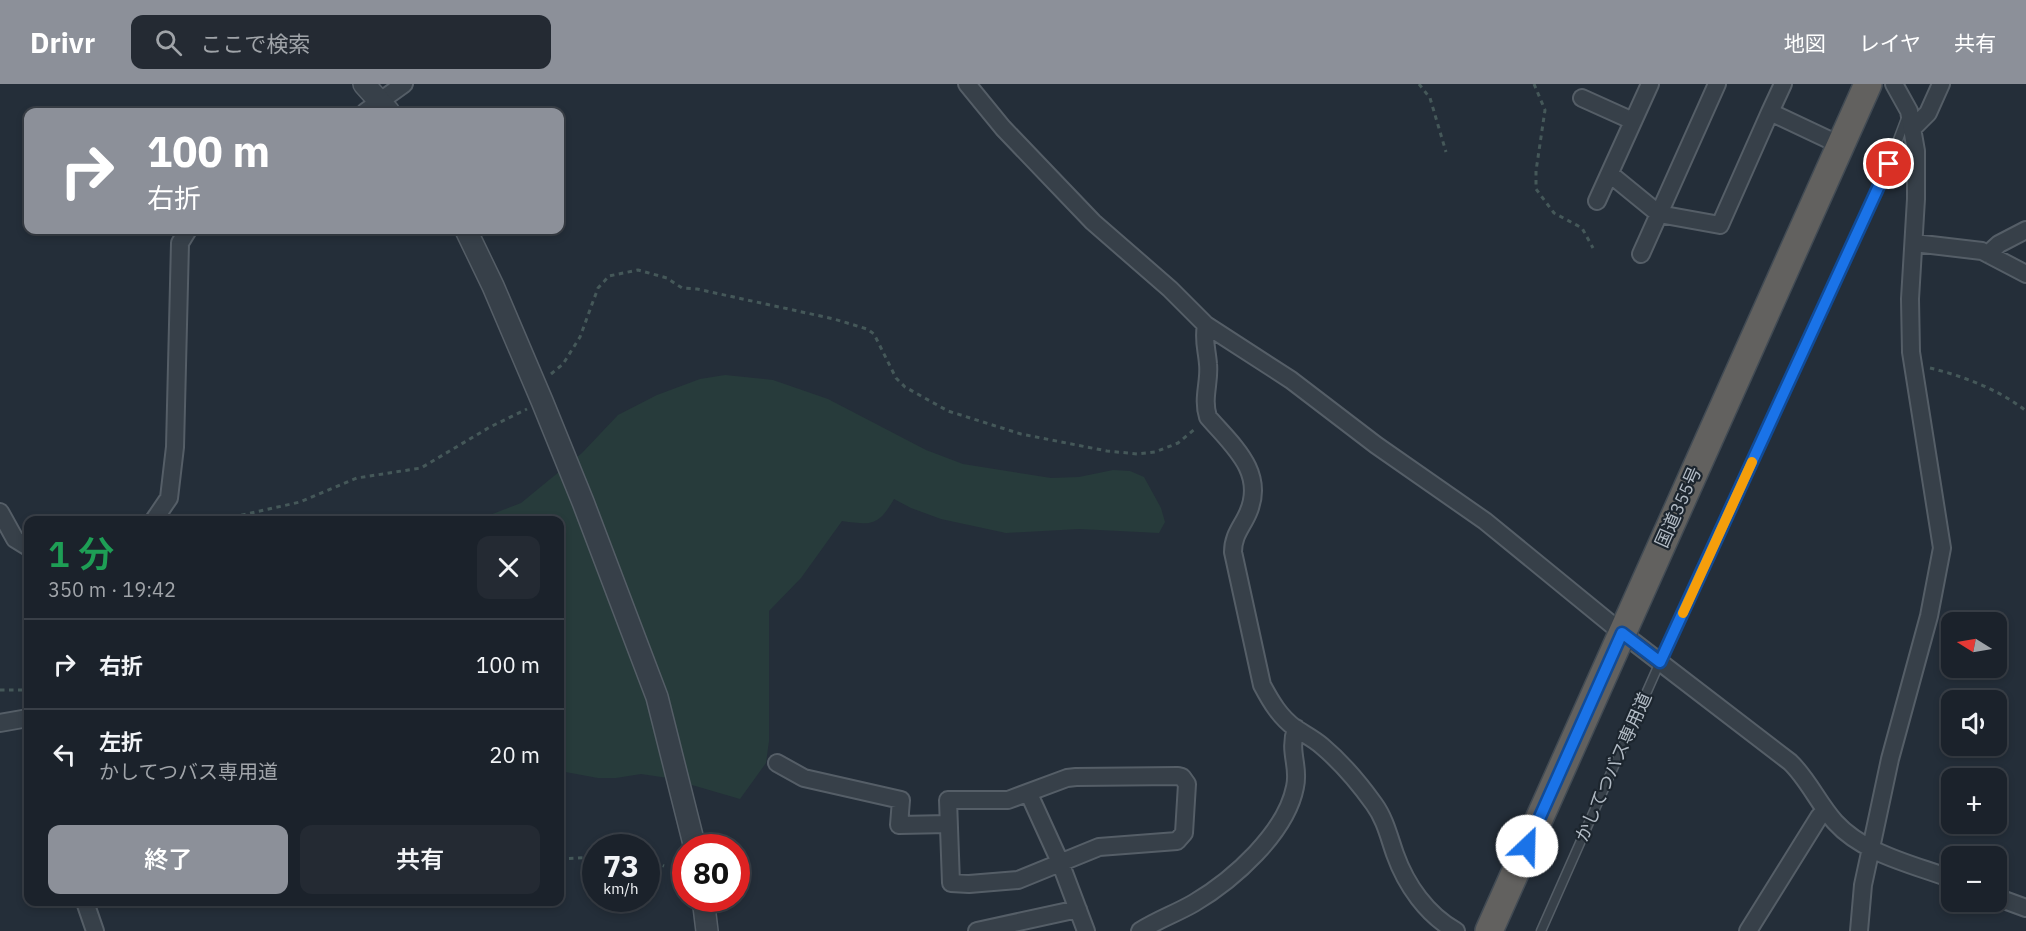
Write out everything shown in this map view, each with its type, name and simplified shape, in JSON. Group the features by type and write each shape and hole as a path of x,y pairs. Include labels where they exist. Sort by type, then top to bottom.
{"highway":[{"name":"国道355号","path":"1490,931 1868,84"}],"street":[{"path":"364,84 377,108"},
{"path":"379,108 404,84"},
{"path":"967,84 1003,128 1085,215 1170,289 1206,325 1291,380 1485,521 1622,633 1790,762 1806,779 1825,810 1847,834 1870,848 1941,875"},
{"path":"1597,201 1650,84"},
{"path":"1641,254 1717,84"},
{"path":"1610,174 1659,214 1720,225 1783,84"},
{"path":"1858,931 1870,848 1890,759 1929,616 1942,548 1911,352 1910,298 1916,151 1911,120 1894,84"},
{"path":"1911,120 1928,113 1941,84"},
{"path":"1582,98 1633,121"},
{"path":"1770,112 1840,145"},
{"path":"1988,254 1999,244 2026,230"},
{"path":"157,516 169,498 173,467 180,243 186,234"},
{"path":"468,234 493,286 542,401 657,697 691,834"},
{"path":"1914,243 1977,250 2026,274"},
{"path":"1206,325 1204,346 1209,365 1204,400 1208,417 1250,470 1253,483 1252,502 1245,520 1236,532 1233,552 1262,685 1277,711 1323,747 1372,801 1380,813 1395,856 1407,880 1436,918 1456,931"},
{"path":"0,512 15,539 24,545"},
{"path":"0,723 24,719"},
{"path":"1140,931 1193,904 1214,890 1241,868 1283,820 1295,787 1296,770 1291,749 1296,728"},
{"path":"777,763 804,777 901,800 898,825 948,824"},
{"path":"1178,776 1186,780 1187,784 1184,833 1177,841 1099,847 1018,880 969,884 951,883 948,800 996,801 1029,794 1067,778 1178,776"},
{"path":"1029,794 1060,862 1086,931"},
{"path":"1748,931 1825,810"},
{"path":"2007,901 2026,908"},
{"path":"87,906 95,931"},
{"path":"977,931 1021,927 1078,909"},
{"path":"704,912 707,931"}],"lane":[{"name":"かしてつバス専用道","path":"1541,931 1660,662 1911,120"}],"path":[{"path":"1419,84 1430,98 1446,152"},
{"path":"1534,84 1545,111 1536,171 1536,189 1554,213 1582,228 1593,248"},
{"path":"238,516 300,502 357,478 421,468 490,427 542,401 552,372 563,363 580,337 598,288 609,276 638,270 667,278 682,288 698,289 834,318 867,329 874,334 896,378 905,387 948,411 1021,434 1107,451 1138,454 1155,452 1178,443 1208,417"},
{"path":"1913,367 1935,369 1959,377 2007,398 2026,411"},
{"path":"0,690 24,690"},
{"path":"564,859 582,858"},
{"path":"660,864 664,866"}],"green space":[{"path":"725,375 773,380 828,399 926,450 963,464 1051,478 1079,477 1113,470 1130,471 1144,477 1161,508 1165,522 1159,533 1079,529 1006,533 941,519 894,499 883,515 873,522 842,521 801,578 769,611 769,741 766,763 740,799 668,778 641,774 598,778 564,772 564,516 487,516 521,503 582,453 618,415 657,395 700,379"}],"slow traffic":[{"path":"1683,613 1752,462"}],"route":[{"path":"1527,846 1622,633 1660,662 1889,164"}]}
